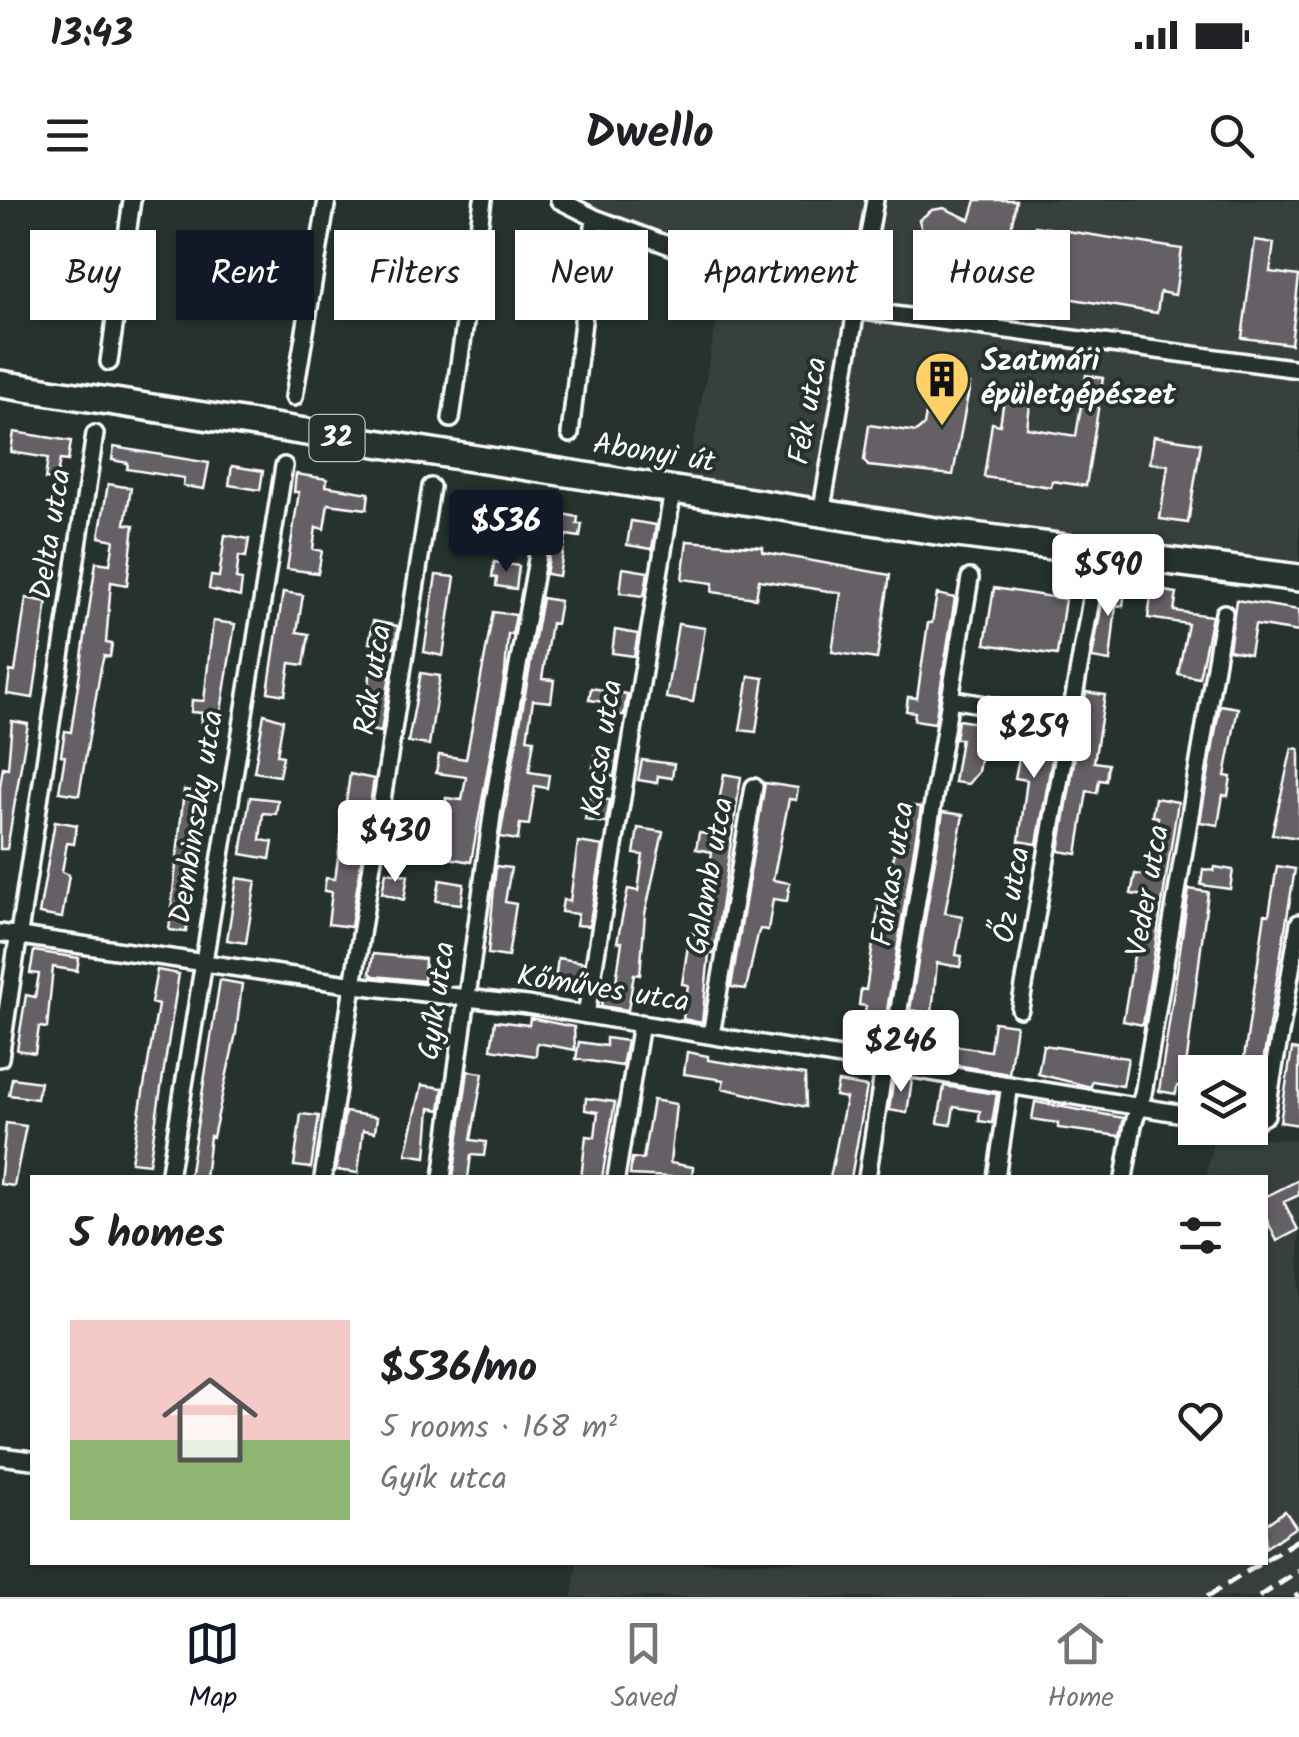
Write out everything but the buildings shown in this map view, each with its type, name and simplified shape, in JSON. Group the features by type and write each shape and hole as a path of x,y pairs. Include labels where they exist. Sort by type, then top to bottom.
{"main road":[{"name":"Abonyi út","path":"0,384 820,514 1100,553 1291,573"}],"street":[{"path":"109,362 132,200"},
{"path":"294,397 326,200"},
{"path":"451,419 483,200"},
{"path":"559,200 668,245"},
{"name":"Fék utca","path":"870,230 875,200"},
{"path":"570,434 595,218"},
{"path":"893,315 1299,368"},
{"name":"Fék utca","path":"820,514 853,320"},
{"name":"Delta utca","path":"0,1058 95,434"},
{"name":"Dembinszky utca","path":"168,1175 284,466"},
{"name":"Rák utca","path":"323,1175 431,487"},
{"name":"Kacsa utca","path":"586,1014 673,490"},
{"name":"Gyík utca","path":"442,1175 466,996 541,537"},
{"name":"Őz utca","path":"1020,1010 1100,553"},
{"name":"Farkas utca","path":"868,1175 970,578"},
{"name":"Veder utca","path":"1125,1175 1224,612"},
{"path":"951,699 1073,720"},
{"name":"Galamb utca","path":"711,1034 754,787"},
{"path":"1268,1104 1299,923"},
{"name":"Kőműves utca","path":"0,933 202,964 586,1014 1178,1113"},
{"path":"616,1175 641,1023"},
{"path":"996,1175 1010,1085"},
{"path":"0,1456 30,1460"}],"shaded area":[{"path":"568,200 1299,200 1299,577 686,482 717,320 893,320 893,230 668,230 668,246 648,237 648,230 633,230"},
{"path":"1268,1139 1299,1140 1299,1597 572,1597 577,1565 1268,1565 1268,1175 1206,1175 1212,1145 1268,1145"}],"railway":[{"path":"1268,1559 1299,1539"},
{"path":"1207,1597 1258,1565"},
{"path":"1259,1597 1299,1571"},
{"path":"1295,1597 1299,1594"}],"place":[{"name":"Szatmári épületgépészet","path":"942,428"}]}
